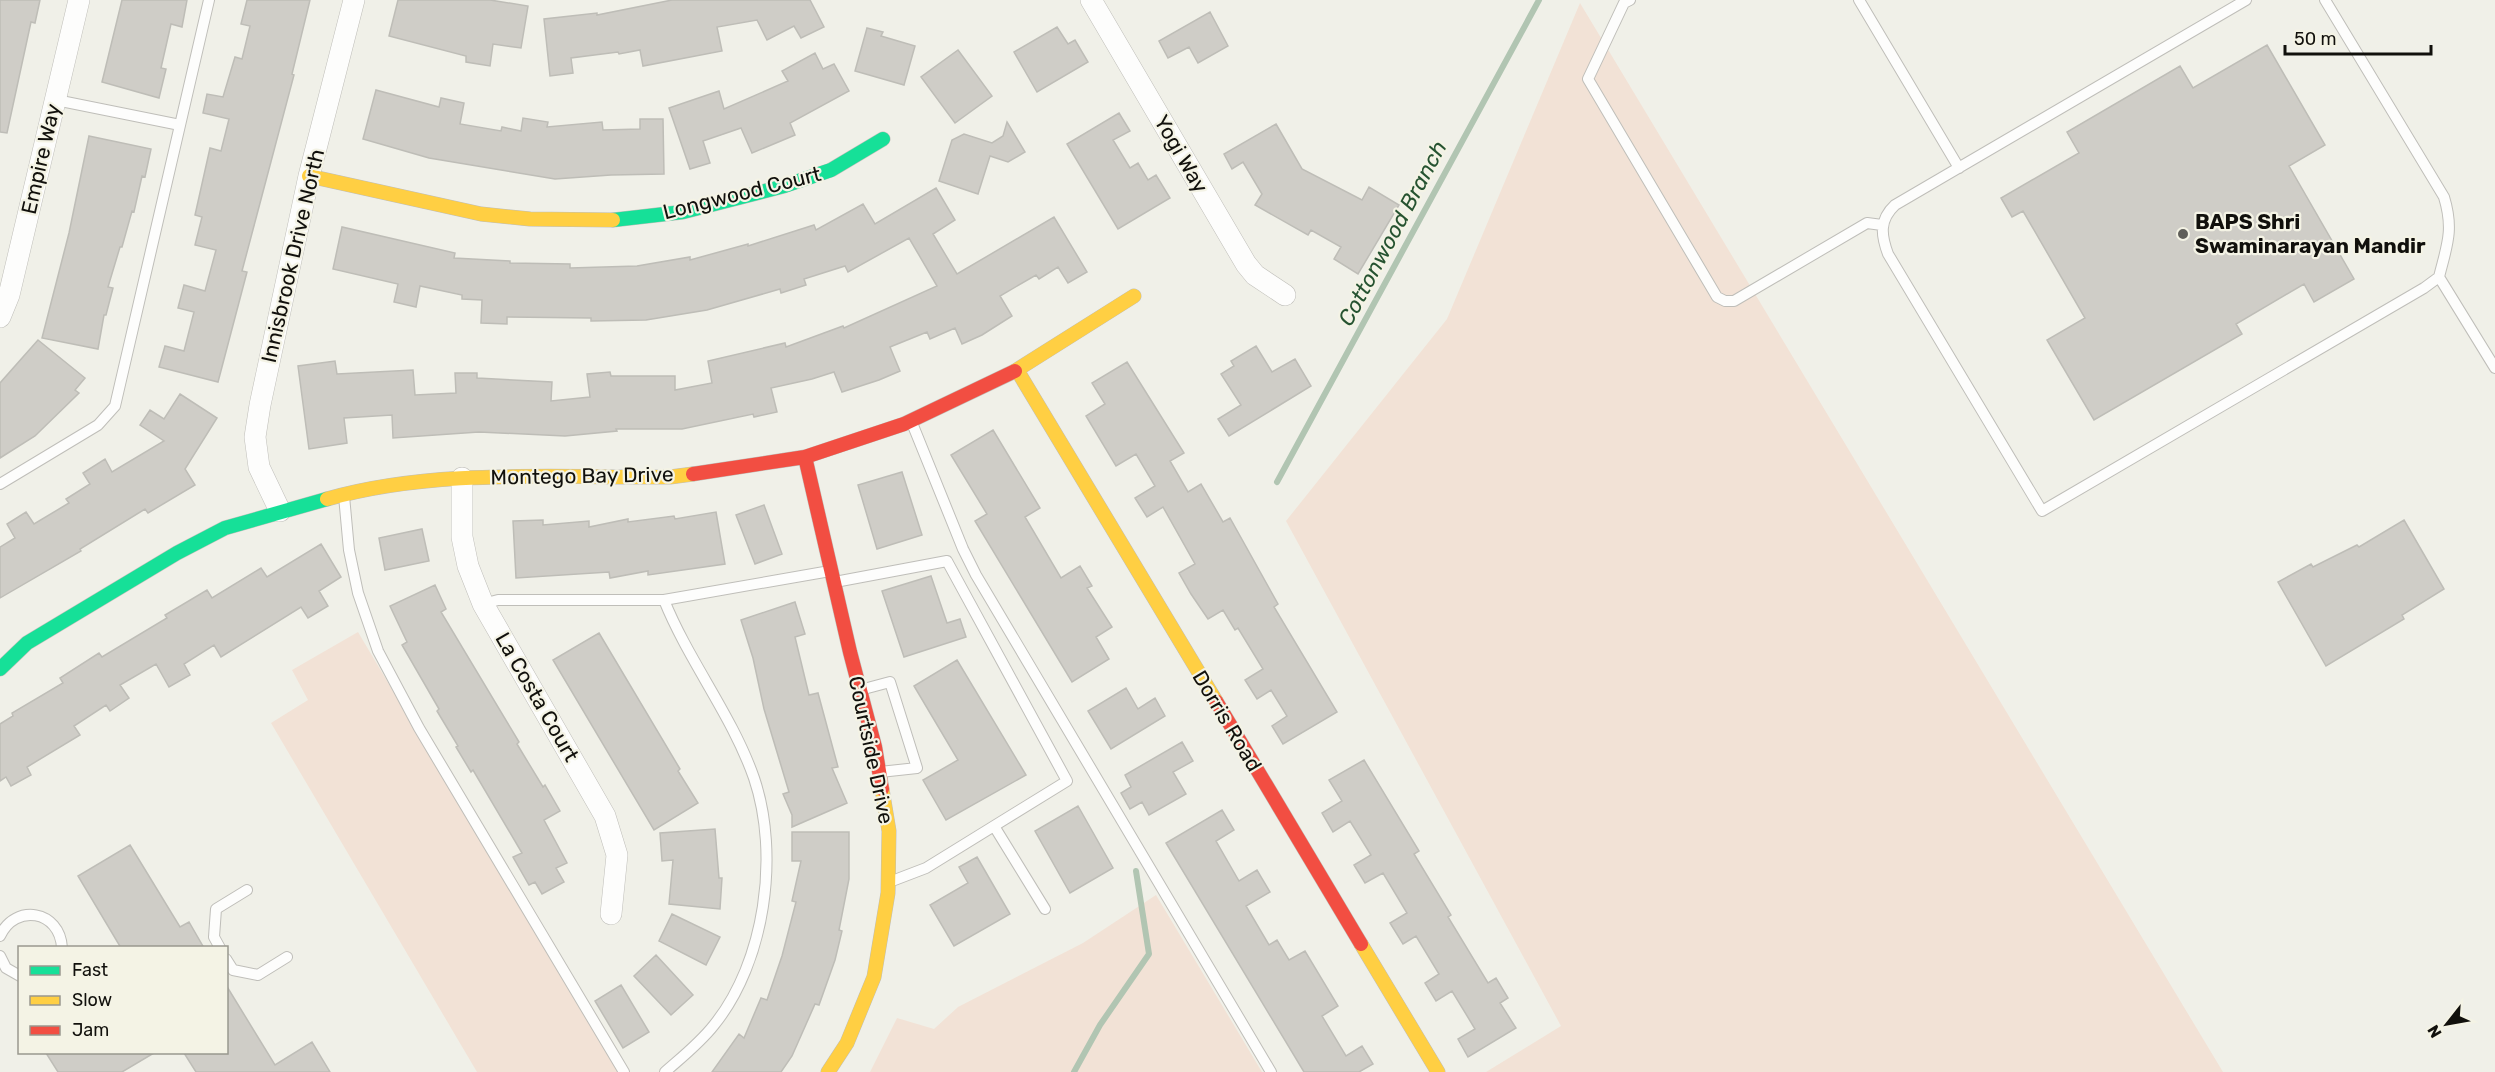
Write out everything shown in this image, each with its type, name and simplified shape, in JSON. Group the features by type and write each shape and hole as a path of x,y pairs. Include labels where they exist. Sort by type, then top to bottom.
{"street":[{"name":"Empire Way","path":"0,317 9,295 79,0"},
{"name":"Innisbrook Drive North","path":"280,511 259,467 255,436 309,176 354,0"},
{"name":"Yogi Way","path":"1091,0 1246,264 1256,275 1285,295"},
{"name":"Longwood Court","path":"309,176 480,214 530,219 605,221 683,212 784,186 831,170 883,139"},
{"name":"Montego Bay Drive","path":"0,669 27,643 177,553 215,533 280,511 344,495 399,485 462,478 670,477 805,457 911,420 1017,370 1134,296"},
{"name":"Dorris Road","path":"1017,370 1437,1072"},
{"name":"Courtside Drive","path":"805,457 879,772 889,831 889,882 873,977 847,1043 828,1072"},
{"name":"La Costa Court","path":"462,478 462,537 468,566 483,604 605,816 616,855 611,914"},
{"name":"Montego Bay Drive","path":"0,651 27,643"}],"lane":[{"path":"0,484 98,425 115,406 209,0"},
{"path":"1630,0 1624,3 1588,79 1717,297 1725,301 1734,301 1868,224 1882,225"},
{"path":"1859,0 1959,168"},
{"path":"2246,0 1895,205 1887,212 1882,225 1882,238 1888,254 2042,511 2424,288 2439,277 2451,231 2450,215 2444,197 2325,0"},
{"path":"56,100 180,125"},
{"path":"2439,277 2495,368"},
{"path":"911,420 975,575 1271,1072"},
{"path":"344,495 349,550 358,593 378,651 419,728 624,1072"},
{"path":"483,604 498,600 664,600 947,561 1067,781 926,868 889,882"},
{"path":"664,600 678,634 735,734 754,780 763,824 766,866 762,917 750,956 733,996 715,1025 665,1072"},
{"path":"860,690 890,682 917,768 879,772"},
{"path":"994,826 1045,909"},
{"path":"219,946 214,937 216,909 247,890"},
{"path":"0,936 11,921 31,914 51,922 58,930 62,946"},
{"path":"0,956 6,968 18,975"},
{"path":"228,961 233,970 258,975 287,957"}],"shaded area":[{"path":"1580,3 2223,1072 1486,1072 1561,1026 1286,521 1447,319"},
{"path":"358,632 619,1072 477,1072 271,723 308,700 292,670"},
{"path":"1156,895 1262,1072 870,1072 897,1018 934,1029 958,1007 1083,943"}],"building":[{"path":"0,0 40,0 35,23 31,22 7,133 0,132"},
{"path":"122,0 187,0 182,27 171,24 161,68 166,69 159,98 102,82"},
{"path":"247,0 310,0 292,74 294,75 242,271 247,272 218,382 159,367 165,346 184,351 194,312 178,308 184,285 205,291 216,250 195,245 202,217 195,215 210,148 221,151 229,119 203,113 207,94 223,97 235,57 242,59 250,26 241,24"},
{"path":"398,0 490,0 528,6 521,48 493,44 490,66 466,62 466,56 389,36"},
{"path":"672,0 810,0 824,27 801,38 794,26 767,40 757,20 717,27 722,51 643,66 640,50 571,58 573,73 550,76 544,19 597,13 597,15"},
{"path":"1210,12 1228,46 1198,63 1189,47 1168,58 1159,41"},
{"path":"1057,27 1068,44 1075,40 1088,62 1037,92 1014,52"},
{"path":"867,28 883,32 881,36 915,46 904,85 855,71"},
{"name":"BAPS Shri Swaminarayan Mandir","path":"2267,45 2325,145 2289,166 2354,279 2314,302 2304,284 2236,324 2242,334 2094,420 2047,340 2085,318 2023,211 2012,217 2001,198 2079,153 2067,132 2180,66 2193,88"},
{"path":"958,50 992,96 955,123 921,77"},
{"path":"815,53 823,69 834,64 849,91 790,123 795,135 752,153 741,128 703,141 710,163 690,169 669,108 719,91 724,109 788,81 782,71"},
{"path":"376,90 439,107 441,98 464,103 460,124 501,131 502,127 521,131 523,118 548,122 547,127 602,122 603,130 640,129 640,119 663,119 664,174 555,179 429,158 363,139"},
{"path":"1119,113 1130,131 1113,140 1130,168 1138,163 1148,180 1156,175 1170,198 1118,229 1067,144"},
{"path":"1007,122 1025,152 1008,162 990,156 978,194 939,181 952,140 964,134 992,143 1003,136"},
{"path":"1276,124 1302,169 1362,200 1369,187 1399,205 1358,274 1334,259 1341,247 1311,230 1308,235 1255,205 1262,194 1243,162 1232,169 1224,154"},
{"path":"89,136 151,149 145,177 142,176 134,212 132,211 108,287 113,288 106,315 104,315 98,349 42,338 69,233"},
{"path":"936,188 955,220 933,234 957,274 1054,217 1087,272 1068,283 1058,267 1039,279 1036,275 1000,296 1012,316 982,335 962,344 955,328 930,339 927,332 890,347 900,371 879,380 842,392 834,372 771,388 777,412 754,417 753,414 682,429 616,429 617,431 565,436 479,432 393,438 392,415 344,418 347,443 309,449 298,366 335,361 337,374 413,370 415,395 456,393 455,373 477,373 477,378 552,382 551,401 590,397 587,374 610,372 611,376 675,376 675,390 712,383 708,361 785,343 786,347 843,326 844,328 937,286 909,238 848,272 845,266 804,279 806,285 781,293 780,289 707,310 646,320 591,321 591,318 507,317 507,324 481,323 482,300 462,299 462,295 420,286 416,307 394,302 398,284 333,269 342,227 455,253 454,258 510,261 510,263 570,264 570,268 637,266 690,257 690,260 748,244 748,246 814,225 816,230 863,204 875,224"},
{"path":"38,340 85,378 75,390 79,393 35,436 0,458 0,383"},
{"path":"1256,346 1272,372 1295,359 1311,386 1229,436 1218,419 1241,405 1221,374 1234,366 1231,361"},
{"path":"1127,362 1184,453 1170,461 1188,492 1201,484 1223,522 1230,518 1278,604 1274,607 1337,712 1283,744 1272,726 1287,716 1271,690 1257,699 1245,680 1263,669 1238,628 1235,630 1223,610 1208,619 1191,594 1179,573 1195,564 1163,507 1147,517 1135,498 1155,486 1136,454 1116,466 1086,416 1105,404 1092,383"},
{"path":"180,394 217,418 185,469 195,485 148,513 145,509 80,549 81,551 0,598 0,547 15,538 7,524 26,512 34,524 69,503 66,499 90,484 83,473 105,459 112,472 164,441 140,425 150,410 164,419"},
{"path":"993,430 1040,508 1025,517 1061,578 1080,566 1092,586 1087,588 1112,627 1096,637 1109,659 1072,682 975,521 987,514 951,455"},
{"path":"902,472 922,535 877,549 858,485"},
{"path":"764,505 782,554 755,564 736,515"},
{"path":"716,512 725,564 648,575 648,571 610,578 609,572 516,578 513,521 543,520 543,525 589,521 589,527 628,519 628,522 674,516 675,519"},
{"path":"2404,520 2444,589 2402,615 2404,619 2326,666 2278,582 2311,564 2313,567 2357,545 2359,547"},
{"path":"422,529 429,561 385,570 379,538"},
{"path":"321,544 341,577 319,591 328,606 308,618 301,607 221,657 214,645 184,664 190,675 169,687 156,664 120,685 129,698 110,711 106,705 74,726 80,735 27,767 31,775 11,786 6,777 0,781 0,724 13,716 12,713 63,683 60,678 99,653 102,657 167,618 165,615 207,590 212,598 261,568 267,577"},
{"path":"931,576 947,623 960,619 966,637 904,657 882,591"},
{"path":"435,585 446,609 441,612 519,742 517,744 560,811 544,820 567,863 556,868 564,882 542,894 535,882 529,885 513,857 522,853 473,770 471,772 456,747 458,746 437,711 439,709 402,645 407,642 390,606"},
{"path":"795,602 805,634 795,637 809,695 818,693 838,767 832,768 847,803 792,827 792,815 783,794 789,792 741,620"},
{"path":"599,633 698,803 654,830 553,660"},
{"path":"957,660 1026,775 946,820 923,780 958,760 914,686"},
{"path":"1126,688 1138,709 1155,698 1165,716 1111,749 1088,711"},
{"path":"1182,742 1193,761 1173,772 1186,794 1149,815 1142,802 1130,809 1121,793 1131,787 1125,775"},
{"path":"1364,760 1419,851 1414,854 1451,915 1448,917 1488,983 1496,978 1508,998 1500,1003 1516,1028 1468,1057 1458,1039 1475,1029 1452,991 1436,1001 1425,983 1439,974 1416,936 1403,944 1390,923 1407,913 1383,873 1365,883 1354,865 1371,855 1350,821 1333,832 1322,813 1342,801 1329,780"},
{"path":"1078,806 1113,868 1070,893 1035,831"},
{"path":"1222,810 1234,830 1216,841 1239,881 1257,870 1270,892 1246,906 1269,945 1277,940 1289,960 1305,951 1338,1006 1322,1016 1346,1056 1362,1046 1373,1064 1359,1072 1304,1072 1166,843"},
{"path":"715,829 719,878 722,878 720,909 669,904 673,860 662,861 660,833"},
{"path":"792,832 849,832 849,879 839,930 842,931 835,960 819,1005 815,1004 792,1056 781,1072 712,1072 739,1034 744,1038 761,998 767,1000 782,956 796,902 792,901 801,861 792,861"},
{"path":"130,845 180,927 189,922 203,946 120,946 78,876"},
{"path":"977,857 1010,914 954,946 930,905 968,883 959,867"},
{"path":"672,914 720,937 706,965 659,941"},
{"path":"656,955 693,995 671,1015 634,976"},
{"path":"621,985 649,1032 623,1048 595,1001"},
{"path":"228,988 275,1065 312,1042 330,1072 196,1072 185,1054 228,1054"},
{"path":"47,1054 152,1054 122,1072 58,1072"}],"waterway":[{"name":"Cottonwood Branch","path":"1277,482 1539,0"},
{"name":"Cottonwood Branch","path":"1074,1072 1100,1025 1149,954 1136,871"}],"traffic: fast":[{"path":"613,220 683,212 784,186 831,170 883,139"},
{"path":"0,669 27,643 177,553 225,528 327,499"}],"traffic: slow":[{"path":"309,176 481,214 530,219 613,220"},
{"path":"1015,371 1134,296"},
{"path":"1017,370 1216,701"},
{"path":"327,499 368,489 453,479 541,476 670,477 693,474"},
{"path":"828,1072 847,1043 874,977 888,893 889,831 882,789"},
{"path":"1361,944 1438,1072"}],"traffic: jam":[{"path":"693,474 805,457 904,424 1015,371"},
{"path":"805,457 850,652 875,747 882,789"},
{"path":"1216,701 1361,944"}],"place":[{"name":"BAPS Shri Swaminarayan Mandir","path":"2183,234"}]}
